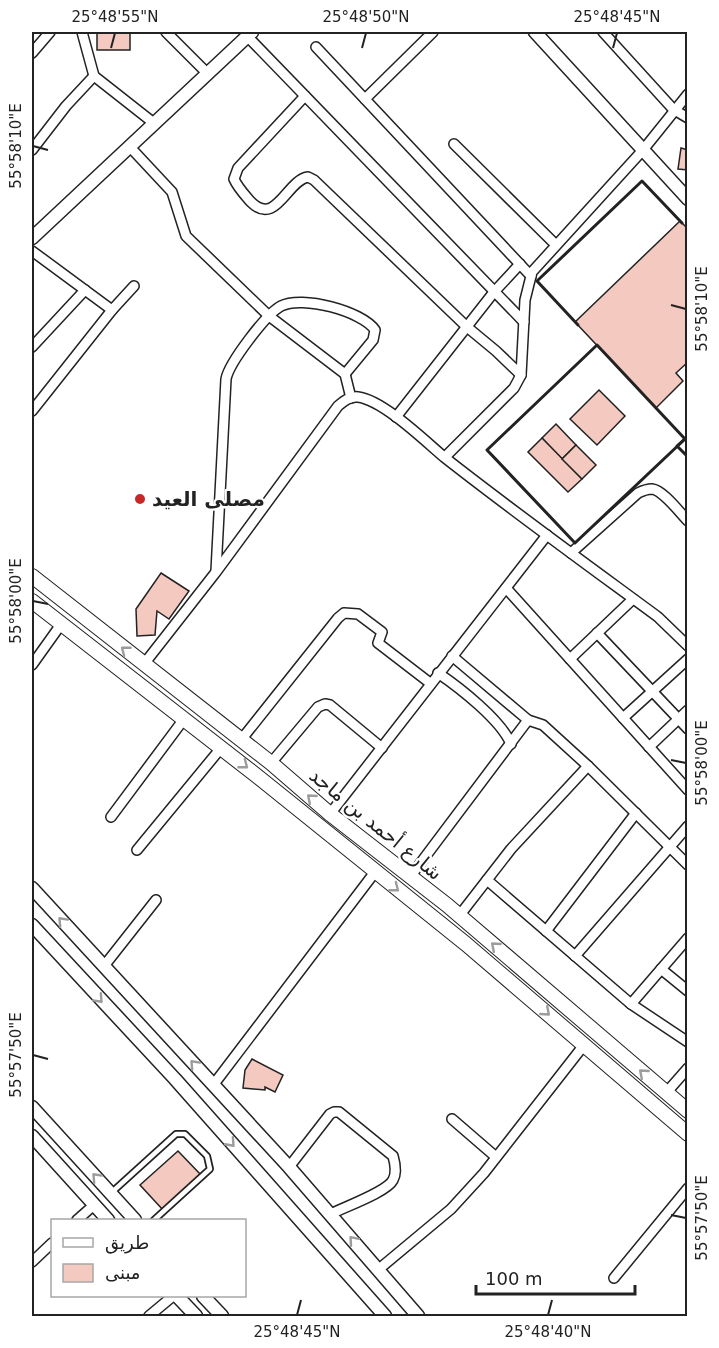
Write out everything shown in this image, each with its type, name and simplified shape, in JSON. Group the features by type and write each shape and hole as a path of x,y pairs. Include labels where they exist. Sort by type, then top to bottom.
{"main road":[{"name":"شارع أحمد بن ماجد","path":"32,576 271,763 330,814 459,916 687,1111"},
{"name":"شارع أحمد بن ماجد","path":"32,601 221,748 466,944 687,1134"}],"street":[{"path":"32,53 50,32"},
{"path":"82,32 94,76 155,124"},
{"path":"166,32 208,74"},
{"path":"365,99 433,32"},
{"path":"535,32 687,199"},
{"path":"603,32 674,109 687,118"},
{"path":"32,235 250,34 305,96 524,322"},
{"path":"316,47 531,276"},
{"path":"32,150 66,105 94,76"},
{"path":"445,457 514,388 521,375 525,300 531,276 556,245 643,150 687,94"},
{"path":"305,96 238,168 234,178 237,187 257,208 267,210 274,207 301,178 308,177 521,375"},
{"path":"454,144 556,245"},
{"path":"130,147 172,192 186,236 269,315 345,374 351,398"},
{"path":"32,251 112,310"},
{"path":"396,417 494,292 520,264"},
{"path":"32,411 112,310 134,286"},
{"path":"32,347 84,290"},
{"path":"216,572 227,372 269,315 281,306 308,303 355,314 375,330 374,340 345,374"},
{"path":"144,664 216,572 338,406 351,398 358,397 366,399 396,417 445,457 657,617 687,646"},
{"path":"571,553 638,493 645,490 652,489 661,493 687,521"},
{"path":"330,814 547,535"},
{"path":"506,588 687,790"},
{"path":"570,659 633,599"},
{"path":"241,740 344,613 358,614 382,632 378,643 430,683"},
{"path":"32,665 62,623"},
{"path":"597,633 687,729"},
{"path":"452,656 528,720 543,725 588,766 687,865"},
{"path":"623,718 687,659"},
{"path":"438,673 453,683 501,727 511,744"},
{"path":"271,763 318,707 326,704 382,748"},
{"path":"649,747 687,710"},
{"path":"111,817 184,719"},
{"path":"410,877 528,720"},
{"path":"137,850 221,748"},
{"path":"459,916 511,849 588,766"},
{"path":"546,931 636,813"},
{"path":"575,956 687,826"},
{"path":"214,1084 375,872"},
{"path":"487,880 631,1004 687,1042"},
{"path":"32,888 289,1167 418,1317"},
{"path":"104,966 156,900"},
{"path":"32,925 175,1079 385,1317"},
{"path":"631,1004 687,938"},
{"path":"661,969 687,991"},
{"path":"379,1269 452,1209 584,1045"},
{"path":"666,1093 687,1068"},
{"path":"32,1107 133,1219"},
{"path":"289,1167 334,1112 339,1112 393,1156 395,1172 393,1181 384,1188 331,1214"},
{"path":"452,1119 496,1157"},
{"path":"32,1136 106,1219"},
{"path":"614,1278 687,1188"},
{"path":"79,1219 94,1205"},
{"path":"32,1262 51,1244"},
{"path":"149,1317 174,1297"},
{"path":"176,1297 196,1317"},
{"path":"204,1297 222,1317"}],"lane":[{"path":"111,1193 176,1134 185,1134 207,1156 210,1169 156,1219"}],"building":[{"path":"97,32 130,32 130,50 97,50"},
{"path":"681,148 688,150 688,170 678,169"},
{"path":"680,221 688,229 688,362 676,373 683,381 656,408 575,322"},
{"path":"599,390 625,416 597,445 570,419"},
{"path":"556,424 576,445 562,459 542,438"},
{"path":"542,438 582,479 568,492 528,452"},
{"path":"576,445 596,465 582,479 562,459"},
{"path":"161,573 189,591 169,619 157,611 155,635 137,636 136,609"},
{"path":"252,1059 283,1075 275,1092 265,1087 265,1090 243,1088 245,1070"},
{"path":"178,1151 201,1175 163,1210 140,1185"}],"wall":[{"path":"578,325 537,281 642,181 682,223"},
{"path":"597,345 685,439 575,543 487,450 597,345"},
{"path":"688,436 677,446 688,457"}],"place":[{"name":"مصلى العيد","path":"140,499"}]}
